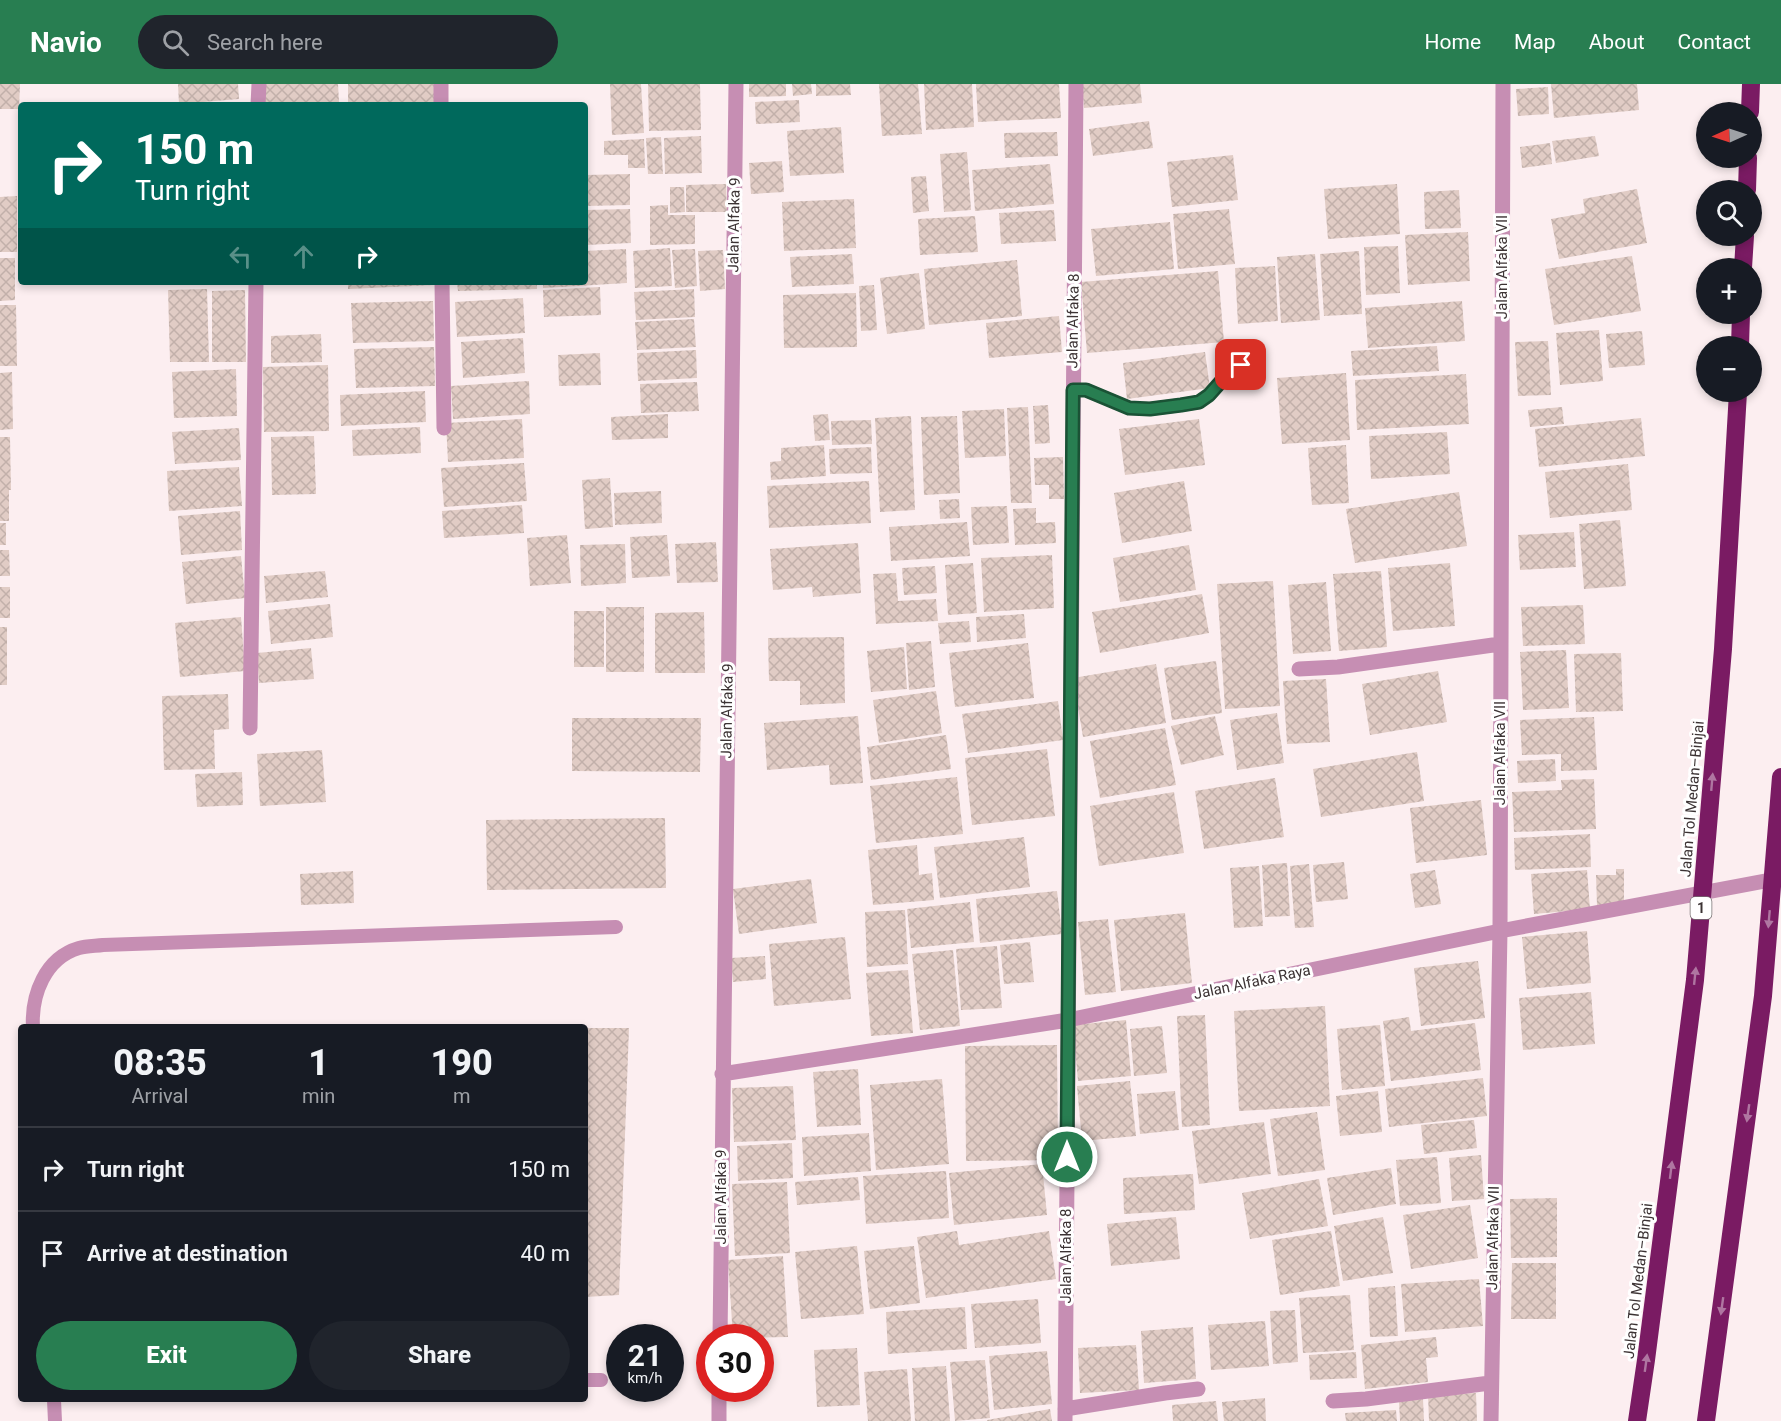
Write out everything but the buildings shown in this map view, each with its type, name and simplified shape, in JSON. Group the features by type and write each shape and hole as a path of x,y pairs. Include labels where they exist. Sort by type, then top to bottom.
{"highway":[{"path":"1750,102 1751,84"},
{"name":"Jalan Tol Medan–Binjai","path":"1637,1421 1695,980 1723,649 1737,402"},
{"path":"1706,1421 1763,996 1781,777"}],"street":[{"path":"258,84 258,102"},
{"path":"441,84 441,102"},
{"name":"Jalan Alfaka 9","path":"720,1324 736,84"},
{"name":"Jalan Alfaka 8","path":"1065,1415 1076,84"},
{"name":"Jalan Alfaka VII","path":"1491,1421 1500,931 1503,84"},
{"path":"250,728 256,285"},
{"path":"442,285 444,428"},
{"path":"1299,669 1338,667 1500,644"},
{"name":"Jalan Alfaka Raya","path":"722,1074 1068,1020 1500,931 1781,878"},
{"path":"1333,1401 1490,1383"},
{"path":"1065,1415 1165,1393 1198,1389"},
{"path":"719,1402 719,1421"}],"lane":[{"path":"1073,390 1086,390 1129,408 1150,409 1181,405 1199,402 1241,365"},
{"path":"33,1024 32,1013 39,985 51,966 62,956 79,948 103,945 616,927"},
{"path":"588,1380 601,1380"},
{"path":"54,1402 55,1421"}],"route":[{"path":"1067,1157 1073,390 1086,390 1129,408 1150,409 1181,405 1199,402 1241,365"}]}
